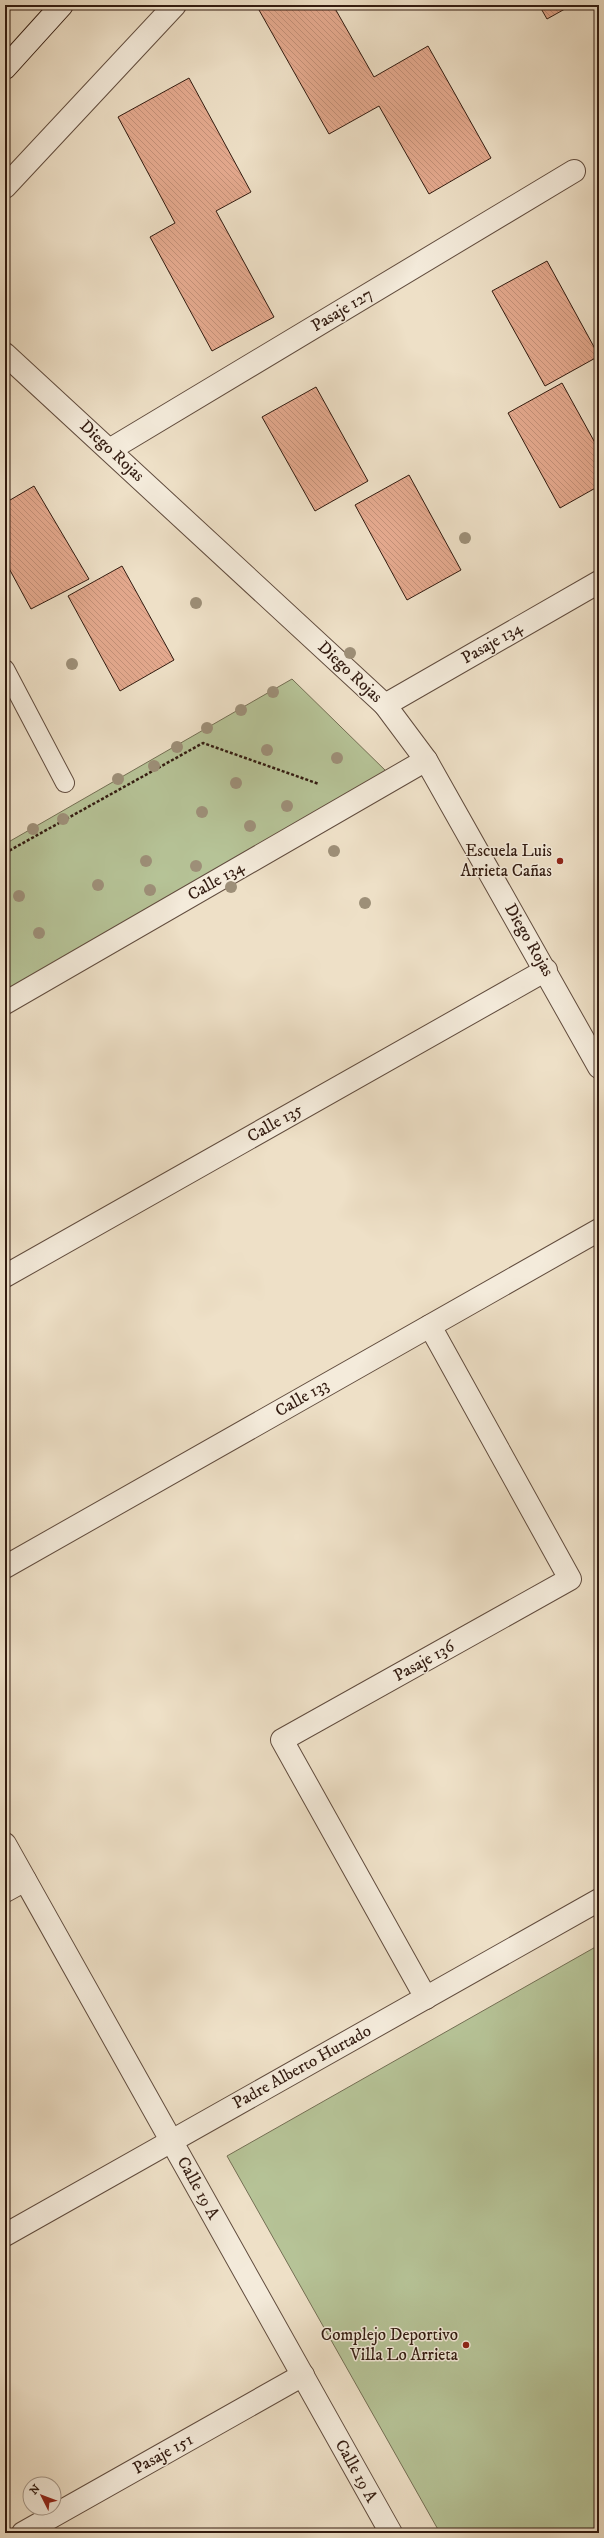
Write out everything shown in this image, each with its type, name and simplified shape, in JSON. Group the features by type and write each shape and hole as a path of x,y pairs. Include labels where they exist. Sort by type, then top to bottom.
{"street":[{"path":"5,68 62,5"},
{"path":"5,187 175,5"},
{"name":"Pasaje 127","path":"111,449 574,171"},
{"name":"Diego Rojas","path":"5,354 111,449 385,705 426,760 546,970 599,1067"},
{"name":"Pasaje 134","path":"385,705 599,582"},
{"name":"Calle 134","path":"5,1003 426,760"},
{"name":"Calle 135","path":"5,1276 546,970"},
{"name":"Calle 133","path":"5,1567 599,1230"},
{"name":"Pasaje 136","path":"426,1998 282,1740 570,1579 430,1326"},
{"name":"Calle 19 A","path":"5,1844 391,2533"},
{"path":"5,1891 25,1880"},
{"name":"Padre Alberto Hurtado","path":"5,2235 599,1900"},
{"name":"Pasaje 151","path":"23,2533 302,2375"}],"lane":[{"path":"5,669 65,783"}],"path":[{"path":"5,853 203,743 359,799"}],"green space":[{"path":"292,679 388,773 5,992 5,844"},
{"name":"Complejo Deportivo Villa Lo Arrieta","path":"599,1945 599,2533 440,2533 227,2156"}],"building":[{"path":"267,5 333,5 374,77 428,46 491,158 429,194 379,106 329,134 259,10"},
{"path":"539,5 572,5 547,19"},
{"path":"189,78 251,192 216,211 274,317 212,351 150,237 175,223 118,117"},
{"path":"547,261 599,356 545,386 492,291"},
{"path":"562,383 599,450 599,486 560,508 508,413"},
{"path":"316,387 368,481 315,511 262,417"},
{"path":"409,475 461,570 407,600 355,505"},
{"path":"34,486 89,579 31,609 5,561 5,503"},
{"path":"122,566 174,660 120,691 68,596"}],"place":[{"name":"Escuela Luis Arrieta Cañas","path":"560,861"},
{"name":"Complejo Deportivo Villa Lo Arrieta","path":"466,2345"}]}
